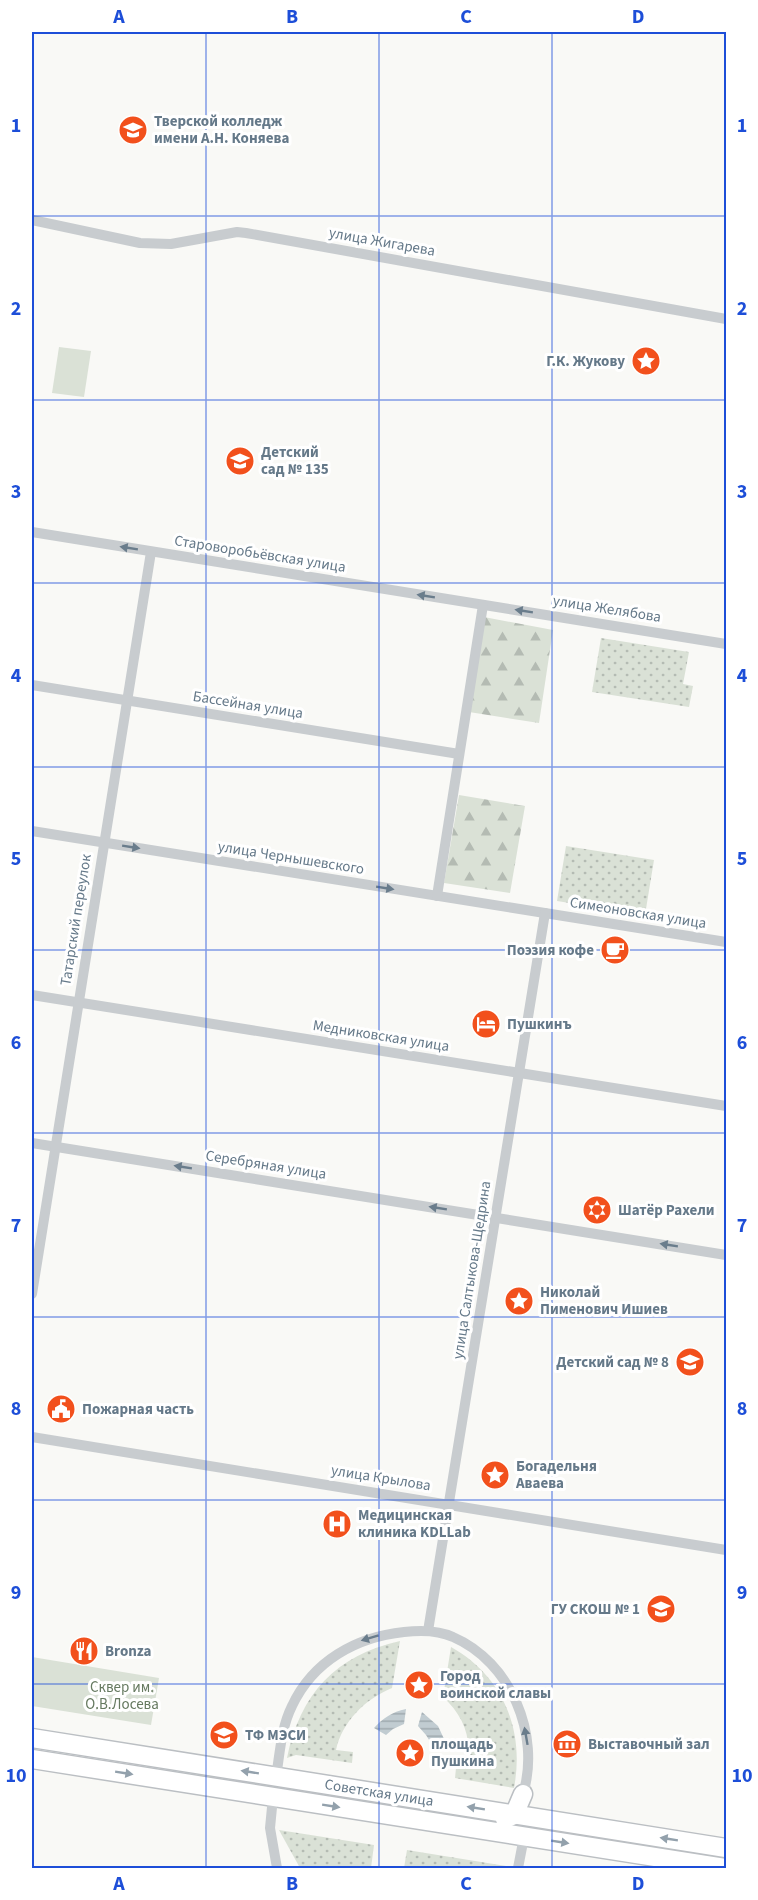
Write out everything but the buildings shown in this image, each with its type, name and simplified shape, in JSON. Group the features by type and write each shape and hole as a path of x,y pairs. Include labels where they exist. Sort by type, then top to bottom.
{"main road":[{"name":"Советская улица","path":"32,1738 726,1848"},
{"name":"Советская улица","path":"32,1759 725,1869"},
{"path":"273,1797 288,1785 308,1782"},
{"path":"481,1830 514,1815 523,1794"}],"street":[{"name":"улица Жигарева","path":"32,220 140,243 171,244 246,233 726,318"},
{"name":"Староворобьёвская улица","path":"32,532 483,605"},
{"name":"Татарский переулок","path":"32,1294 151,552"},
{"name":"улица Желябова","path":"483,605 726,644"},
{"path":"437,896 483,605"},
{"name":"Бассейная улица","path":"32,685 459,754"},
{"name":"улица Чернышевского","path":"32,831 545,913"},
{"name":"Симеоновская улица","path":"545,913 726,942"},
{"name":"улица Салтыкова-Щедрина","path":"428,1631 545,913"},
{"name":"Медниковская улица","path":"32,995 726,1106"},
{"name":"Серебряная улица","path":"32,1143 726,1255"},
{"name":"улица Крылова","path":"32,1437 726,1550"},
{"path":"276,1777 287,1716 298,1693 322,1665 343,1650 366,1639 390,1633 428,1631 452,1636 475,1649 494,1665 512,1693 520,1710 528,1748 528,1767 523,1794"},
{"path":"273,1797 270,1828 277,1869"},
{"path":"518,1869 524,1837"}],"green space":[{"path":"59,347 91,351 84,397 52,393"},
{"path":"484,617 553,630 539,723 469,712"},
{"path":"601,638 689,652 683,684 693,686 689,707 592,692"},
{"path":"459,795 525,806 510,893 444,883"},
{"path":"566,846 654,860 645,915 557,901"},
{"path":"400,1641 392,1688 364,1705 349,1721 339,1740 336,1750 353,1752 352,1763 296,1755 287,1758 301,1715 324,1681 357,1656 377,1647"},
{"path":"451,1647 484,1673 497,1689 506,1707 513,1726 516,1746 517,1766 514,1788 455,1778 456,1768 465,1769 468,1759 468,1739 457,1712 443,1697"},
{"name":"Сквер им. О.В.Лосева","path":"32,1657 159,1678 151,1725 32,1706"},
{"path":"279,1830 374,1845 371,1868 300,1868"},
{"path":"407,1850 506,1866 503,1868 404,1868"}],"shaded area":[{"path":"406,1709 404,1724 386,1735 374,1728 388,1716"},
{"path":"422,1712 438,1726 445,1741 431,1743 418,1726"}],"place":[{"name":"Тверской колледж имени А.Н. Коняева","path":"133,130"},
{"name":"Г.К. Жукову","path":"646,361"},
{"name":"Детский сад № 135","path":"240,461"},
{"name":"Поэзия кофе","path":"615,950"},
{"name":"Пушкинъ","path":"486,1024"},
{"name":"Шатёр Рахели","path":"597,1210"},
{"name":"Николай Пименович Ишиев","path":"519,1301"},
{"name":"Детский сад № 8","path":"690,1362"},
{"name":"Пожарная часть","path":"61,1409"},
{"name":"Богадельня Аваева","path":"495,1475"},
{"name":"Медицинская клиника KDLLab","path":"337,1524"},
{"name":"ГУ СКОШ № 1","path":"661,1609"},
{"name":"Bronza","path":"84,1651"},
{"name":"Город воинской славы","path":"419,1685"},
{"name":"ТФ МЭСИ","path":"224,1735"},
{"name":"Выставочный зал","path":"567,1744"},
{"name":"площадь Пушкина","path":"410,1753"}]}
